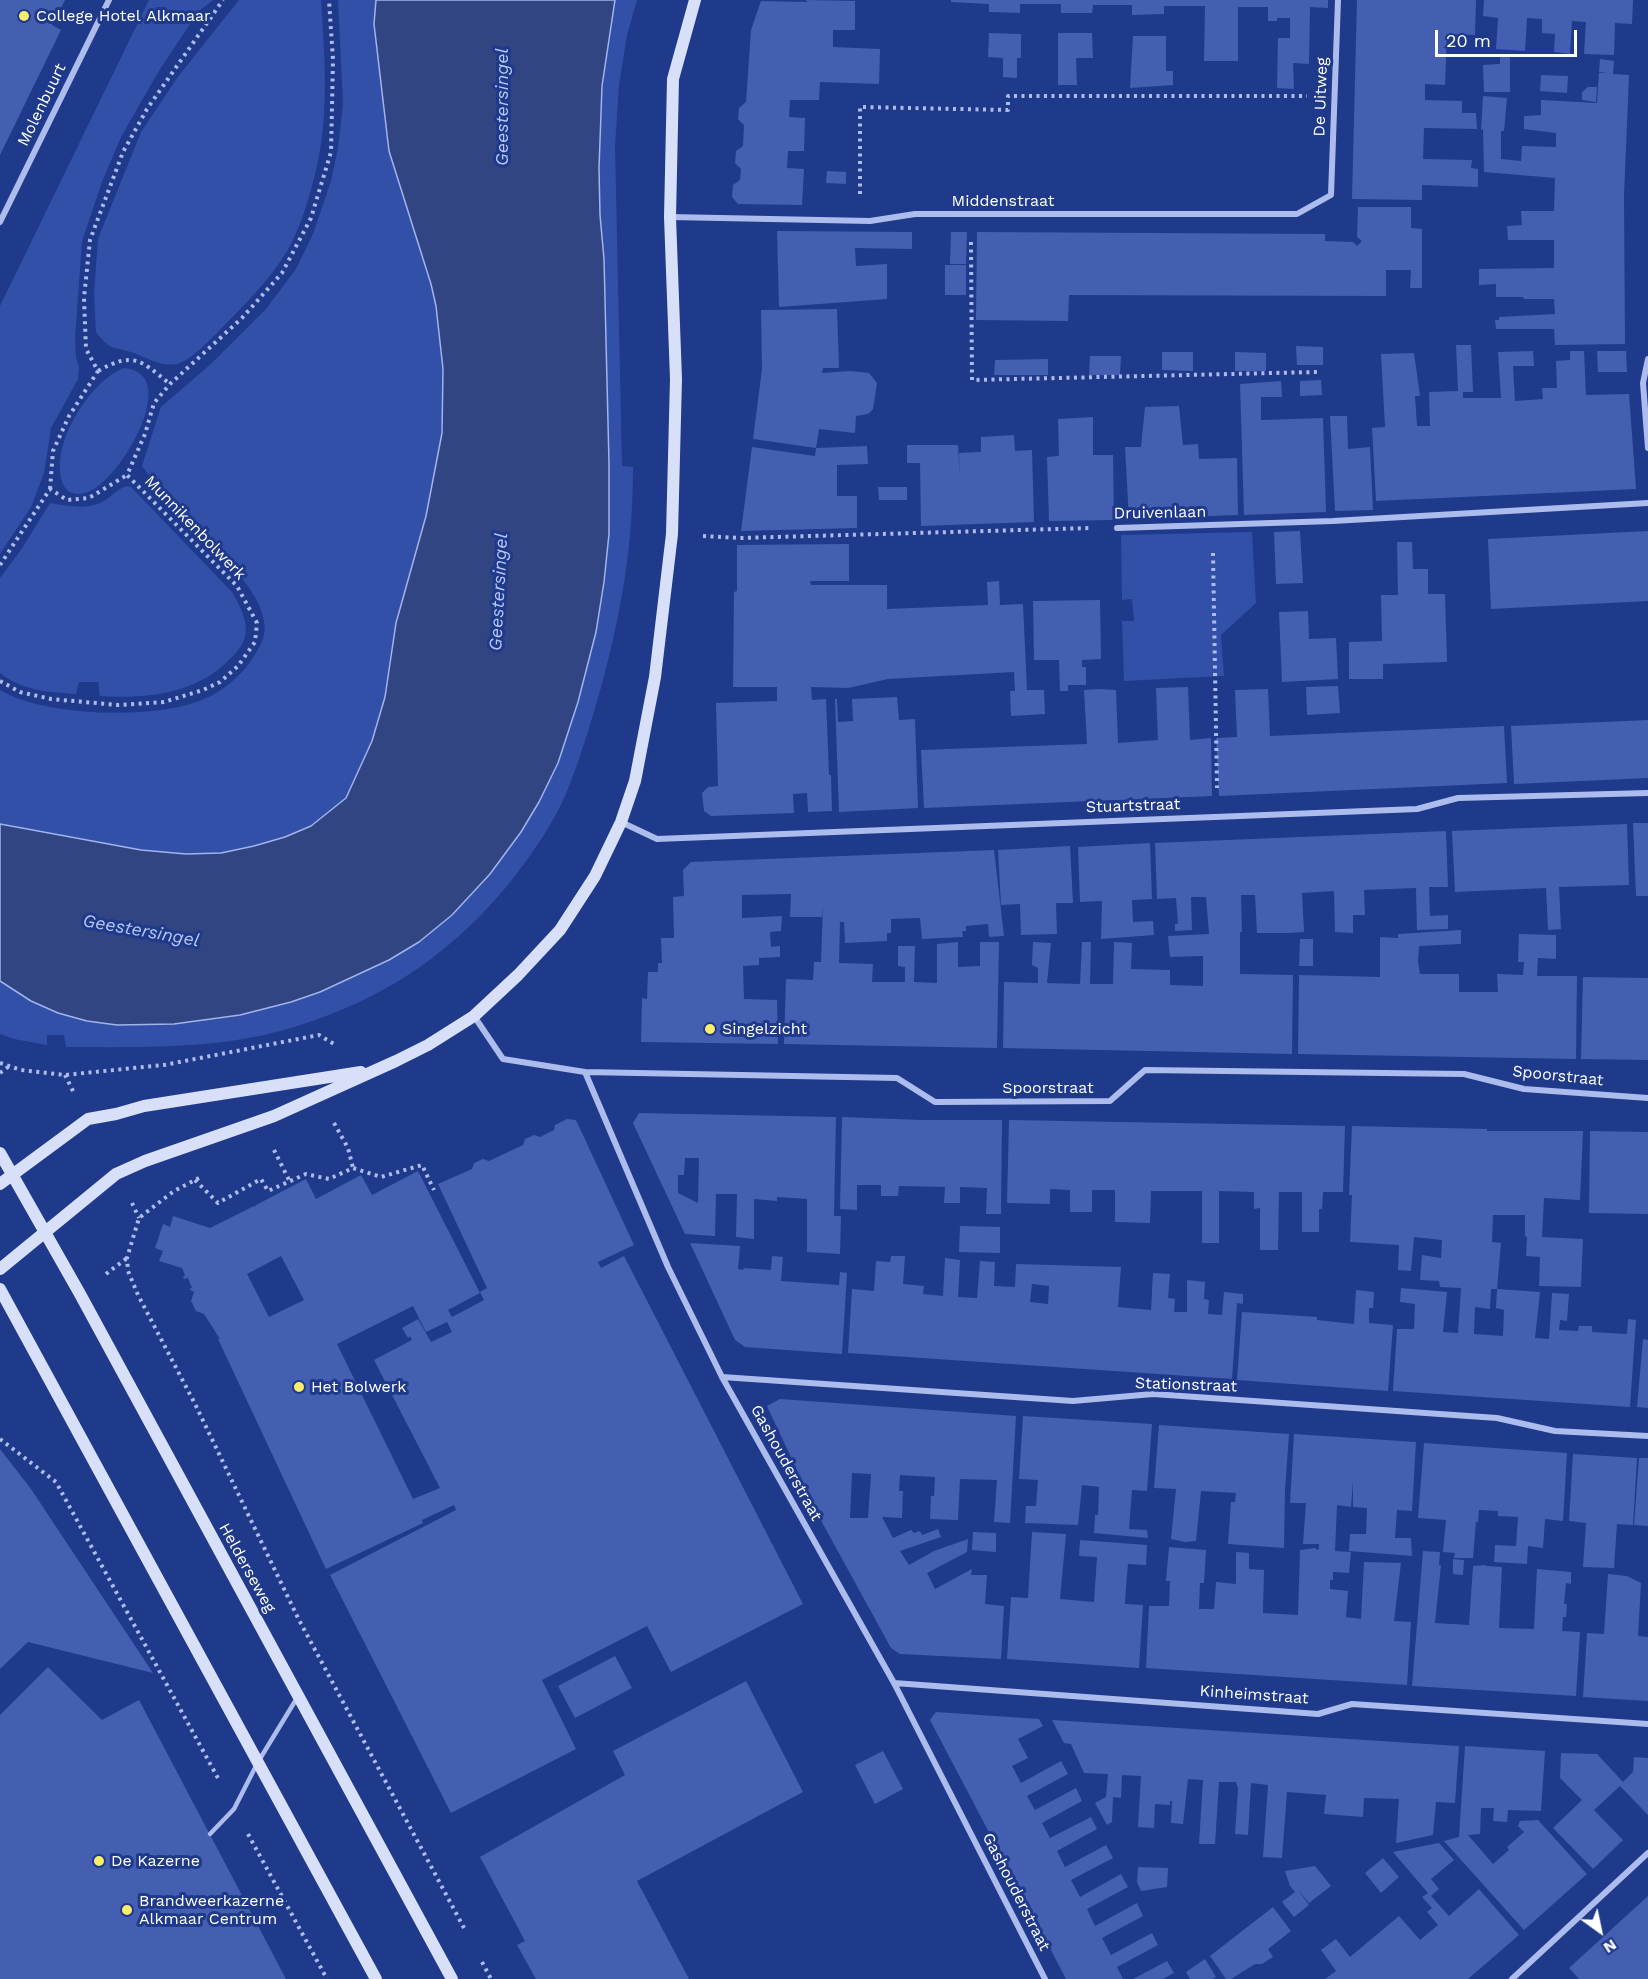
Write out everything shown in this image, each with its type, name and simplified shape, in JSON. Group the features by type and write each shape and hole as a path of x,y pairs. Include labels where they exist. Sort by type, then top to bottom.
{"main road":[{"path":"0,1269 116,1174 145,1161 274,1116 428,1045 474,1016 518,975 560,930 595,876 621,822 635,782 655,677 672,534 676,379 670,217 673,79 695,0"},
{"path":"0,1184 88,1119 144,1106 376,1069"},
{"name":"Helderseweg","path":"0,1153 46,1232 452,1979"},
{"path":"0,1289 376,1979"}],"street":[{"name":"Molenbuurt","path":"0,222 109,0"},
{"name":"De Uitweg","path":"1331,195 1338,0"},
{"name":"Middenstraat","path":"670,217 870,221 915,214 1297,214 1331,195"},
{"path":"1648,359 1643,383 1648,448"},
{"name":"Druivenlaan","path":"1117,528 1213,526 1648,503"},
{"name":"Stuartstraat","path":"621,822 657,839 1417,809 1458,798 1648,793"},
{"path":"474,1016 503,1059 585,1072"},
{"name":"Spoorstraat","path":"585,1072 897,1078 935,1102 1110,1101 1144,1070 1464,1074 1524,1089 1648,1098"},
{"name":"Gashouderstraat","path":"585,1072 668,1267 722,1377 894,1683 1045,1979"},
{"name":"Stationstraat","path":"722,1377 1073,1401 1165,1395 1497,1418 1555,1431 1648,1436"},
{"name":"Kinheimstraat","path":"894,1683 1318,1713 1352,1704 1648,1724"},
{"path":"1512,1979 1648,1853"}],"lane":[{"path":"210,1834 234,1809 258,1762 298,1697"}],"path":[{"path":"98,371 86,349 84,298 90,240 127,144 147,109 223,0"},
{"name":"Munnikenbolwerk","path":"0,681 20,692 51,699 118,705 164,702 203,690 220,682 238,666 255,642 256,623 237,586 127,475 145,434 154,403 170,384 242,318 282,273 311,218 331,152 333,60 329,0"},
{"path":"860,220 860,107 1008,110 1008,96 1335,96"},
{"path":"971,214 972,380 1317,372"},
{"path":"0,565 50,489 53,451 69,416 98,371 116,360 130,358 150,368 170,384"},
{"path":"50,489 67,500 89,498 127,475"},
{"path":"1213,526 1217,816"},
{"name":"Druivenlaan","path":"672,534 740,538 1117,528"},
{"path":"0,1063 8,1067 65,1075"},
{"path":"0,1073 8,1067"},
{"path":"333,1121 348,1148 352,1168"},
{"path":"271,1144 289,1180"},
{"path":"195,1180 218,1203 261,1179 268,1191 306,1174 329,1179 352,1168 381,1177 422,1165 434,1190"},
{"path":"140,1218 127,1258 128,1271 138,1295 195,1404 298,1618 469,1938"},
{"path":"0,1439 56,1482 177,1700 327,1979"},
{"path":"480,1958 491,1979"}],"shaded area":[{"path":"149,0 213,0 198,12 157,74 121,137 102,182 82,241 75,339 79,367 78,379 51,428 44,473 31,507 0,554 0,306"},
{"path":"239,0 321,0 325,91 318,160 307,205 292,242 267,279 217,333 193,355 177,364 160,363 113,347 105,343 96,332 94,294 98,239 141,132 177,78"},
{"path":"338,0 376,0 374,24 389,151 431,284 436,306 443,369 442,433 426,516 396,623 385,697 372,741 346,798 311,826 254,846 221,853 186,854 141,850 0,824 0,690 19,699 71,710 130,712 184,706 211,696 231,682 248,665 262,641 265,632 264,621 254,595 237,573 161,492 142,466 161,407 212,363 266,309 296,269 313,234 331,181 338,148 343,104"},
{"path":"615,0 637,0 627,35 619,85 615,146 622,466 633,467 631,523 621,603 602,684 585,741 560,807 522,867 469,927 417,969 389,987 327,1016 294,1027 238,1040 181,1046 66,1047 64,1035 47,1035 47,1045 0,1034 0,981 6,985 174,1024 240,1015 320,992 389,960 419,942 452,915 490,874 521,832 539,802 558,763 578,702 596,632 609,534 604,259 599,168 602,86"},
{"path":"124,368 141,374 148,388 147,406 140,427 116,468 101,483 88,492 78,494 70,492 65,487 60,472 61,453 67,434 86,400 104,381"},
{"path":"127,486 131,487 232,592 242,611 246,626 241,647 217,671 202,680 170,692 153,695 100,696 98,682 79,682 76,694 36,690 9,679 0,673 0,578 21,550 50,503 79,507 94,505"},
{"path":"1252,532 1256,603 1221,635 1224,676 1124,681 1122,621 1134,621 1132,599 1122,600 1121,535"}],"water":[{"name":"Geestersingel","path":"376,0 615,0 602,86 599,168 604,259 609,534 596,632 578,702 558,763 521,832 490,874 452,915 419,942 389,960 320,992 240,1015 174,1024 117,1025 87,1021 58,1013 31,1001 0,981 0,824 141,850 186,854 221,853 254,846 311,826 346,798 372,741 385,697 396,623 426,516 442,433 443,369 436,306 431,284 389,151 374,24"}],"building":[{"path":"0,0 65,0 52,25 61,30 0,155"},
{"path":"805,0 855,1 855,30 833,30 833,47 880,49 879,84 820,82 819,100 790,100 789,117 805,118 804,151 788,151 787,168 804,169 802,205 738,204 732,197 733,185 740,180 741,169 735,163 736,151 743,146 744,125 738,119 739,108 746,102 751,30 761,1 808,2"},
{"path":"951,0 1328,0 1328,8 1310,7 1309,64 1293,63 1294,89 1277,88 1278,38 1290,38 1290,18 1268,21 1268,7 1238,7 1238,61 1204,61 1205,6 1164,6 1164,14 1132,15 1132,5 1093,5 1092,13 1061,13 1061,4 1020,4 1020,13 989,12 989,4 951,2"},
{"path":"1357,0 1476,0 1475,35 1447,34 1445,85 1425,84 1425,100 1462,101 1462,113 1476,113 1477,129 1424,128 1423,159 1472,160 1471,168 1478,169 1478,187 1422,185 1422,200 1352,199"},
{"path":"1484,0 1633,0 1632,24 1615,23 1614,55 1584,54 1586,22 1572,21 1570,54 1554,52 1555,34 1542,33 1542,19 1527,18 1525,51 1496,49 1498,18 1483,16"},
{"path":"989,33 1021,34 1021,58 1017,58 1017,78 1003,77 1003,58 988,57"},
{"path":"1058,33 1092,33 1093,58 1076,58 1077,85 1058,85"},
{"path":"1133,36 1166,36 1166,71 1173,71 1173,85 1130,88"},
{"path":"1500,54 1510,55 1510,92 1484,92 1483,65 1500,64"},
{"path":"1600,59 1614,61 1613,74 1629,75 1624,195 1625,344 1555,345 1554,329 1496,329 1495,320 1499,320 1499,317 1555,314 1554,299 1496,297 1496,284 1479,285 1479,269 1554,268 1554,240 1508,240 1507,226 1522,225 1521,211 1554,211 1555,178 1484,172 1483,129 1481,130 1483,96 1507,98 1504,131 1501,131 1501,159 1521,161 1522,146 1556,147 1556,133 1524,129 1524,116 1541,115 1541,100 1597,103 1599,73 1607,73 1599,72"},
{"path":"1541,75 1568,76 1567,93 1540,91"},
{"path":"1588,87 1597,87 1596,102 1582,100 1582,92"},
{"path":"827,171 846,172 846,184 826,183"},
{"path":"1358,207 1411,207 1411,228 1422,229 1422,288 1410,288 1411,270 1386,270 1386,296 1069,295 1068,321 976,320 977,232 1325,234 1325,241 1353,242 1357,246 1362,241 1357,237"},
{"path":"777,231 912,232 912,249 855,248 856,266 887,264 887,299 779,307"},
{"path":"951,232 967,232 966,264 950,264"},
{"path":"945,265 966,265 966,295 945,295"},
{"path":"837,309 839,368 823,368 822,373 850,371 869,373 877,383 873,409 868,414 856,416 855,433 819,429 816,448 753,439 762,369 761,310"},
{"path":"1456,345 1471,345 1473,392 1463,392 1463,398 1501,398 1498,352 1533,351 1534,366 1513,366 1515,401 1543,399 1542,388 1557,388 1556,361 1570,360 1570,351 1584,351 1586,395 1629,394 1636,489 1376,501 1372,428 1385,427 1381,354 1414,353 1420,396 1415,396 1417,426 1430,426 1429,392 1458,391"},
{"path":"1296,346 1323,347 1323,365 1297,365"},
{"path":"1597,351 1626,351 1627,372 1598,372"},
{"path":"1162,352 1193,352 1193,371 1162,370"},
{"path":"1235,352 1266,353 1266,371 1235,371"},
{"path":"1090,356 1121,356 1120,375 1089,375"},
{"path":"1048,359 1048,375 994,375 995,360"},
{"path":"1321,380 1322,395 1300,396 1300,381"},
{"path":"1281,381 1282,397 1261,397 1261,420 1323,418 1326,512 1244,515 1240,384"},
{"path":"1179,406 1183,445 1198,444 1199,459 1237,458 1238,515 1129,519 1125,447 1141,447 1145,407"},
{"path":"1330,416 1347,416 1348,449 1370,447 1373,510 1335,511"},
{"path":"1093,417 1093,455 1113,455 1114,520 1049,521 1047,457 1059,456 1058,419"},
{"path":"1014,435 1015,451 1032,450 1034,522 921,526 920,463 907,463 907,445 958,445 960,478 959,453 981,452 981,437"},
{"path":"867,446 868,464 837,465 837,496 857,496 857,528 741,531 752,447 815,456 816,448"},
{"path":"878,487 907,487 907,500 879,500"},
{"path":"1300,531 1303,583 1276,584 1274,532"},
{"path":"1648,531 1648,601 1491,609 1488,539"},
{"path":"1397,542 1412,542 1413,569 1428,569 1428,594 1445,594 1447,662 1383,664 1383,679 1349,679 1349,642 1382,641 1381,595 1398,595"},
{"path":"849,544 849,581 810,581 811,585 887,585 887,609 988,605 987,582 999,581 1000,605 1023,604 1027,690 1044,690 1045,714 1011,716 1010,691 1015,691 1014,672 888,679 848,688 811,687 812,700 826,699 832,811 808,812 807,793 793,794 794,813 711,816 704,811 702,793 708,787 718,786 716,703 777,701 777,687 733,687 737,545"},
{"path":"1100,600 1101,659 1082,660 1082,667 1086,667 1086,685 1068,685 1068,691 1060,691 1059,660 1034,660 1033,601"},
{"path":"1308,611 1309,639 1336,638 1338,679 1282,682 1279,612"},
{"path":"1338,686 1340,713 1307,715 1306,687"},
{"path":"1188,687 1190,740 1211,738 1212,796 924,808 921,750 1087,744 1084,690 1099,689 1116,690 1118,743 1158,740 1156,688"},
{"path":"1268,689 1270,736 1504,726 1507,783 1219,796 1216,738 1237,737 1235,690"},
{"path":"897,697 899,720 915,719 918,808 839,812 835,699 837,699 838,722 853,721 852,699"},
{"path":"1648,720 1648,778 1514,784 1511,726"},
{"path":"1633,823 1648,823 1648,896 1636,896"},
{"path":"1627,824 1629,885 1559,887 1561,929 1548,930 1546,888 1455,892 1452,831"},
{"path":"1446,831 1448,887 1429,887 1430,916 1448,915 1448,929 1417,930 1416,888 1364,890 1365,915 1353,915 1353,933 1335,932 1334,891 1302,893 1304,932 1289,933 1257,933 1255,895 1241,895 1240,974 1293,975 1292,1054 1003,1048 1004,982 1038,983 1038,968 1032,965 1033,942 1051,943 1047,983 1080,984 1082,942 1091,942 1090,984 1113,984 1114,942 1132,943 1131,969 1170,970 1170,985 1203,986 1203,956 1170,957 1168,936 1209,934 1206,897 1191,897 1192,930 1175,931 1175,924 1178,924 1176,898 1157,899 1155,843"},
{"path":"1150,843 1152,899 1132,900 1133,922 1153,921 1154,935 1101,939 1102,901 1080,902 1078,847"},
{"path":"1070,846 1073,903 1056,903 1057,934 1021,935 1020,904 1001,905 998,850"},
{"path":"994,850 1004,936 989,937 988,924 966,926 966,931 962,931 963,937 922,939 920,918 891,919 891,933 887,933 887,941 845,943 844,922 840,922 839,963 873,964 872,982 905,982 905,967 898,966 898,946 915,946 914,982 937,983 937,944 958,942 958,967 980,966 980,942 999,942 997,1048 784,1044 786,979 813,980 814,962 821,962 823,905 822,917 790,917 791,894 742,895 742,918 782,916 781,931 770,932 771,947 780,946 780,957 759,958 759,965 743,966 744,999 777,1000 778,1044 641,1042 642,998 647,999 648,972 658,972 658,963 662,963 661,938 674,938 673,897 684,896 683,870 691,862"},
{"path":"1461,930 1461,944 1419,946 1418,961 1420,974 1459,974 1459,992 1498,992 1497,974 1523,975 1524,962 1518,962 1519,934 1556,935 1556,959 1538,958 1537,976 1577,976 1576,1059 1298,1054 1299,975 1380,977 1380,937 1398,938 1398,934"},
{"path":"1300,939 1313,939 1313,966 1299,966"},
{"path":"1583,977 1648,978 1648,1060 1581,1059"},
{"path":"639,1113 836,1117 834,1216 841,1216 840,1254 807,1252 807,1199 777,1197 777,1201 754,1199 754,1239 736,1237 737,1194 716,1194 715,1236 685,1234 633,1123","holes":["685,1158 699,1158 698,1203 678,1193 678,1175 684,1175"]},
{"path":"842,1117 1002,1120 1001,1214 986,1214 987,1188 960,1187 960,1203 944,1203 945,1187 899,1186 898,1196 881,1196 881,1185 857,1185 857,1210 840,1209"},
{"path":"567,1119 576,1120 634,1245 598,1262 601,1268 624,1256 803,1604 671,1672 647,1626 542,1680 576,1749 451,1813 330,1575 456,1510 454,1505 422,1520 423,1523 326,1569 218,1339 220,1339 204,1314 196,1311 191,1301 194,1292 189,1289 192,1288 188,1278 184,1279 182,1268 159,1261 163,1251 155,1248 163,1224 170,1227 173,1216 210,1228 306,1179 316,1199 361,1175 372,1195 418,1171 480,1293 448,1310 452,1317 484,1300 480,1292 487,1288 438,1184 472,1169 474,1163 483,1159 489,1161 523,1145 525,1139 534,1135 540,1137 554,1130 555,1125","holes":["281,1256 304,1300 269,1317 247,1274","413,1306 426,1332 447,1322 452,1332 431,1342 418,1319 402,1328 412,1340 374,1360 440,1488 413,1499 337,1344"]},
{"path":"1009,1120 1345,1126 1343,1192 1323,1192 1322,1209 1319,1209 1319,1232 1302,1232 1302,1192 1279,1192 1278,1250 1260,1250 1260,1208 1254,1209 1254,1192 1219,1191 1219,1243 1202,1243 1202,1191 1151,1191 1150,1223 1115,1222 1115,1190 1092,1190 1092,1212 1070,1212 1070,1190 1050,1189 1050,1204 1007,1203"},
{"path":"1352,1126 1487,1129 1487,1131 1583,1131 1580,1200 1544,1198 1542,1237 1583,1239 1581,1287 1539,1286 1540,1257 1526,1256 1525,1215 1493,1215 1492,1242 1501,1243 1497,1289 1540,1292 1535,1338 1549,1339 1552,1293 1569,1294 1567,1321 1560,1320 1559,1330 1578,1331 1579,1326 1592,1326 1592,1332 1627,1334 1628,1319 1636,1320 1630,1407 1393,1391 1397,1329 1414,1329 1415,1304 1400,1302 1401,1288 1447,1292 1443,1332 1458,1333 1461,1288 1440,1287 1439,1281 1420,1280 1422,1255 1441,1258 1442,1240 1414,1237 1411,1271 1398,1270 1399,1245 1350,1242 1352,1195 1349,1195","holes":["1491,1289 1497,1289 1496,1308 1504,1310 1503,1336 1474,1334 1475,1307 1490,1309"]},
{"path":"1590,1131 1648,1132 1648,1214 1589,1213"},
{"path":"960,1226 1000,1227 1000,1253 959,1252"},
{"path":"690,1243 740,1246 738,1269 743,1270 744,1268 771,1270 772,1256 783,1257 781,1281 839,1285 840,1272 847,1273 842,1354 745,1347 735,1340"},
{"path":"891,1256 905,1256 903,1284 924,1286 923,1294 943,1296 945,1258 960,1260 958,1297 977,1298 980,1261 995,1262 994,1286 1015,1287 1016,1264 1121,1267 1118,1307 1151,1310 1153,1273 1170,1274 1168,1298 1175,1299 1174,1312 1187,1312 1187,1280 1205,1282 1204,1299 1209,1300 1208,1314 1222,1315 1224,1292 1243,1294 1243,1304 1237,1303 1232,1379 848,1353 852,1289 874,1291 876,1261 890,1262","holes":["1032,1284 1049,1286 1048,1304 1030,1302"]},
{"path":"1356,1290 1374,1292 1373,1308 1369,1308 1369,1323 1393,1325 1388,1391 1237,1380 1242,1312 1317,1317 1317,1320 1354,1324"},
{"path":"1643,1339 1648,1340 1648,1408 1637,1407"},
{"path":"780,1399 1016,1416 1010,1523 994,1522 997,1480 960,1479 958,1520 930,1519 935,1477 900,1475 899,1491 903,1491 902,1518 882,1517 893,1538 911,1530 914,1533 920,1531 922,1535 938,1529 941,1537 900,1551 909,1565 934,1551 968,1539 967,1552 927,1573 935,1589 972,1569 971,1575 987,1575 985,1604 1004,1606 1001,1659 900,1654 891,1648 818,1515 767,1406","holes":["852,1473 871,1474 868,1518 850,1518"]},
{"path":"1023,1416 1152,1424 1147,1491 1132,1490 1129,1529 1147,1530 1148,1538 1094,1533 1095,1515 1098,1515 1099,1487 1082,1485 1078,1525 1025,1523 1026,1506 1036,1506 1038,1480 1019,1479"},
{"path":"1159,1425 1289,1434 1284,1548 1228,1544 1231,1502 1235,1502 1236,1493 1201,1491 1196,1541 1185,1542 1171,1539 1176,1489 1154,1488"},
{"path":"1294,1434 1416,1442 1412,1511 1397,1510 1395,1538 1411,1538 1412,1556 1349,1551 1350,1534 1366,1534 1367,1508 1353,1507 1353,1481 1351,1507 1337,1505 1335,1551 1351,1552 1349,1573 1333,1572 1333,1580 1330,1580 1330,1589 1348,1591 1346,1617 1361,1619 1364,1562 1401,1563 1394,1621 1411,1622 1407,1685 1146,1668 1149,1606 1169,1606 1170,1581 1166,1581 1169,1547 1206,1550 1204,1583 1200,1583 1199,1609 1214,1609 1216,1582 1236,1584 1236,1552 1249,1553 1249,1569 1264,1570 1263,1613 1298,1615 1300,1550 1316,1548 1316,1550 1319,1549 1319,1544 1303,1544 1306,1503 1290,1503"},
{"path":"1424,1443 1567,1453 1563,1521 1545,1519 1543,1548 1528,1546 1527,1564 1494,1562 1495,1545 1516,1546 1518,1517 1498,1516 1498,1511 1479,1510 1473,1558 1454,1558 1455,1553 1443,1552 1446,1520 1418,1518"},
{"path":"0,1449 31,1489 153,1673 28,1642 0,1669"},
{"path":"1573,1454 1637,1458 1633,1525 1617,1524 1614,1568 1583,1567 1586,1523 1569,1521"},
{"path":"1639,1458 1648,1458 1648,1526 1634,1525"},
{"path":"973,1532 996,1533 996,1552 972,1550"},
{"path":"1032,1532 1066,1534 1060,1599 1094,1602 1097,1557 1079,1556 1080,1540 1147,1545 1146,1565 1128,1564 1126,1586 1125,1604 1143,1605 1139,1668 1007,1659 1011,1597 1028,1598"},
{"path":"1423,1551 1440,1552 1439,1565 1441,1565 1435,1623 1469,1625 1473,1566 1486,1565 1502,1567 1499,1628 1534,1629 1537,1569 1571,1572 1571,1584 1566,1583 1564,1604 1567,1604 1566,1617 1563,1617 1562,1631 1580,1632 1576,1696 1412,1686"},
{"path":"1453,1559 1464,1560 1463,1575 1453,1574"},
{"path":"1608,1574 1627,1576 1641,1583 1638,1636 1648,1637 1648,1701 1583,1697 1587,1633 1604,1634"},
{"path":"615,1656 632,1688 575,1718 558,1686"},
{"name":"De Kazerne","path":"48,1667 102,1720 139,1700 286,1979 0,1979 0,1715"},
{"path":"746,1681 803,1792 637,1881 689,1979 536,1979 517,1945 525,1941 480,1857 625,1775 613,1751"},
{"path":"936,1712 1039,1719 1043,1726 1018,1739 1028,1758 1012,1766 1021,1783 1061,1761 1068,1774 1027,1796 1035,1810 1076,1788 1082,1801 1042,1823 1050,1838 1091,1817 1097,1829 1057,1851 1065,1867 1106,1845 1113,1858 1071,1880 1080,1897 1121,1874 1128,1887 1087,1909 1095,1926 1137,1903 1143,1916 1102,1938 1111,1955 1152,1933 1158,1945 1117,1967 1123,1979 1066,1979 930,1720"},
{"path":"1052,1720 1459,1746 1455,1803 1436,1802 1433,1835 1396,1843 1399,1799 1364,1798 1363,1817 1324,1814 1326,1795 1287,1792 1282,1858 1263,1857 1268,1785 1251,1783 1248,1835 1235,1834 1238,1789 1236,1782 1219,1782 1215,1844 1199,1844 1203,1780 1188,1779 1183,1824 1171,1823 1172,1801 1170,1801 1170,1805 1155,1804 1154,1828 1138,1827 1141,1776 1122,1775 1121,1798 1113,1797 1112,1822 1107,1825 1095,1803 1106,1797 1108,1774 1084,1773 1071,1744 1064,1743"},
{"path":"1465,1746 1545,1751 1541,1811 1508,1810 1507,1822 1493,1821 1494,1808 1481,1808 1480,1834 1468,1835 1493,1864 1524,1832 1518,1826 1520,1821 1538,1820 1587,1874 1524,1930 1444,1841 1459,1837"},
{"path":"883,1751 903,1789 875,1804 855,1765"},
{"path":"1561,1753 1597,1754 1623,1782 1633,1772 1634,1757 1648,1758 1648,1815 1620,1786 1594,1810 1623,1840 1593,1869 1553,1828 1582,1800 1560,1778"},
{"path":"1439,1843 1454,1860 1431,1879 1439,1889 1431,1896 1449,1916 1479,1889 1519,1935 1468,1979 1325,1979 1336,1971 1321,1950 1336,1939 1350,1957 1399,1916 1420,1940 1438,1925 1427,1912 1432,1908 1422,1897 1428,1893 1393,1852"},
{"path":"1383,1858 1399,1877 1381,1893 1365,1873"},
{"path":"1315,1866 1331,1886 1309,1903 1298,1890 1309,1905 1294,1917 1282,1902 1295,1892 1290,1886 1285,1871"},
{"path":"1138,1867 1168,1868 1167,1887 1141,1891 1137,1882"},
{"path":"1648,1896 1648,1979 1579,1979 1569,1968"},
{"path":"1273,1907 1291,1931 1268,1949 1273,1957 1262,1964 1255,1964 1231,1979 1226,1979 1210,1956"},
{"path":"1205,1959 1216,1977 1190,1979 1186,1972"},
{"path":"1167,1961 1174,1973 1163,1979 1133,1979"}],"place":[{"name":"College Hotel Alkmaar","path":"24,16"},
{"name":"Singelzicht","path":"710,1029"},
{"name":"Het Bolwerk","path":"299,1387"},
{"name":"De Kazerne","path":"99,1861"},
{"name":"Brandweerkazerne Alkmaar Centrum","path":"127,1910"}]}
